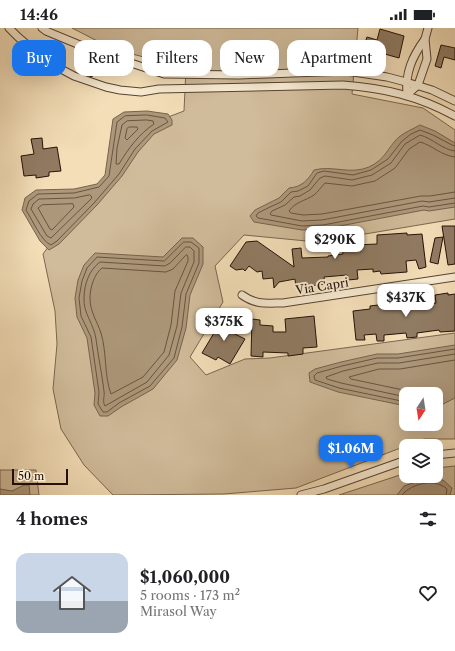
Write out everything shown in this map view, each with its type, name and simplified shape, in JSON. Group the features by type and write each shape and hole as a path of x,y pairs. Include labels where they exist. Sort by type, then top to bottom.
{"street":[{"path":"9,28 18,38 46,61 74,76 106,87 120,90 141,92 159,89 343,85 383,89 440,108 455,116"},
{"path":"42,28 92,50 164,74 246,75 346,71 382,76 418,85 455,101"},
{"path":"407,96 406,82 415,53 425,39 428,28"},
{"path":"407,96 418,85 427,59 425,39"},
{"name":"Via Capri","path":"242,295 250,301 259,303 283,303 455,277"},
{"path":"443,454 455,453"},
{"path":"301,495 324,489 399,462"}],"shaded area":[{"path":"72,28 358,28 357,40 287,40 287,76 354,76 352,94 423,108 455,130 455,219 317,242 244,235 215,266 223,302 190,357 206,375 245,359 270,358 455,333 455,439 399,439 399,449 296,488 224,494 113,495 84,465 61,429 53,389 57,344 55,311 43,254 62,228 155,122 184,111 186,76 212,76 212,40 142,40 142,57 134,54 134,40 95,40"},
{"path":"455,466 455,495 339,495 399,475 399,483 443,483 443,467"},
{"path":"0,470 36,470 39,495 0,495"}],"water":[{"path":"147,111 168,114 172,120 172,125 154,134 138,152 122,176 97,205 59,244 49,250 40,241 22,210 25,198 36,190 74,189 97,184 105,175 113,119 124,112"},
{"path":"420,125 435,131 455,143 455,207 429,211 424,210 324,229 302,230 254,222 250,216 255,210 279,198 289,188 301,185 314,170 355,170 375,164 383,157 399,137"},
{"path":"182,238 193,238 203,247 203,264 190,295 186,328 177,360 153,389 108,416 100,416 94,405 95,393 87,338 77,317 75,298 78,280 84,265 95,253 163,257"},
{"path":"455,345 455,398 443,404 443,387 399,387 399,405 338,392 310,382 309,373 315,369 377,354 398,354"},
{"path":"443,480 452,488 450,495 397,495 404,486 413,483 443,483"},
{"path":"24,485 29,485 30,495 0,495 0,489 12,491"}],"building":[{"path":"380,29 404,36 399,58 386,54 386,40 377,40"},
{"path":"367,37 377,40 366,40"},
{"path":"441,45 455,48 455,60 444,57 441,68 435,66"},
{"path":"42,138 43,149 57,147 61,171 49,172 49,176 36,178 36,175 24,176 21,156 34,154 31,139"},
{"path":"442,226 455,226 455,264 448,265"},
{"path":"407,233 407,235 422,234 426,267 419,269 416,260 406,261 407,272 381,274 380,271 373,272 373,269 357,270 358,279 348,280 347,275 324,277 325,284 296,288 295,279 279,282 274,288 273,278 263,279 262,271 257,272 249,266 245,271 243,269 236,270 230,266 246,242 257,241 294,267 292,249 301,248 302,258 328,257 343,254 342,241 354,240 355,245 377,244 377,235"},
{"path":"443,237 438,264 430,262 435,238"},
{"path":"448,293 448,295 455,294 455,331 440,332 439,330 417,333 417,337 407,338 406,333 384,335 384,341 377,341 376,334 364,335 365,340 356,340 353,311 370,309 370,306 413,299 414,306 436,303 435,295"},
{"path":"226,313 236,318 229,331 245,339 230,364 218,357 216,360 202,353"},
{"path":"314,316 317,347 303,348 303,354 288,356 288,353 263,352 263,357 251,356 252,319 260,320 260,325 273,326 273,332 286,332 285,319"}]}
